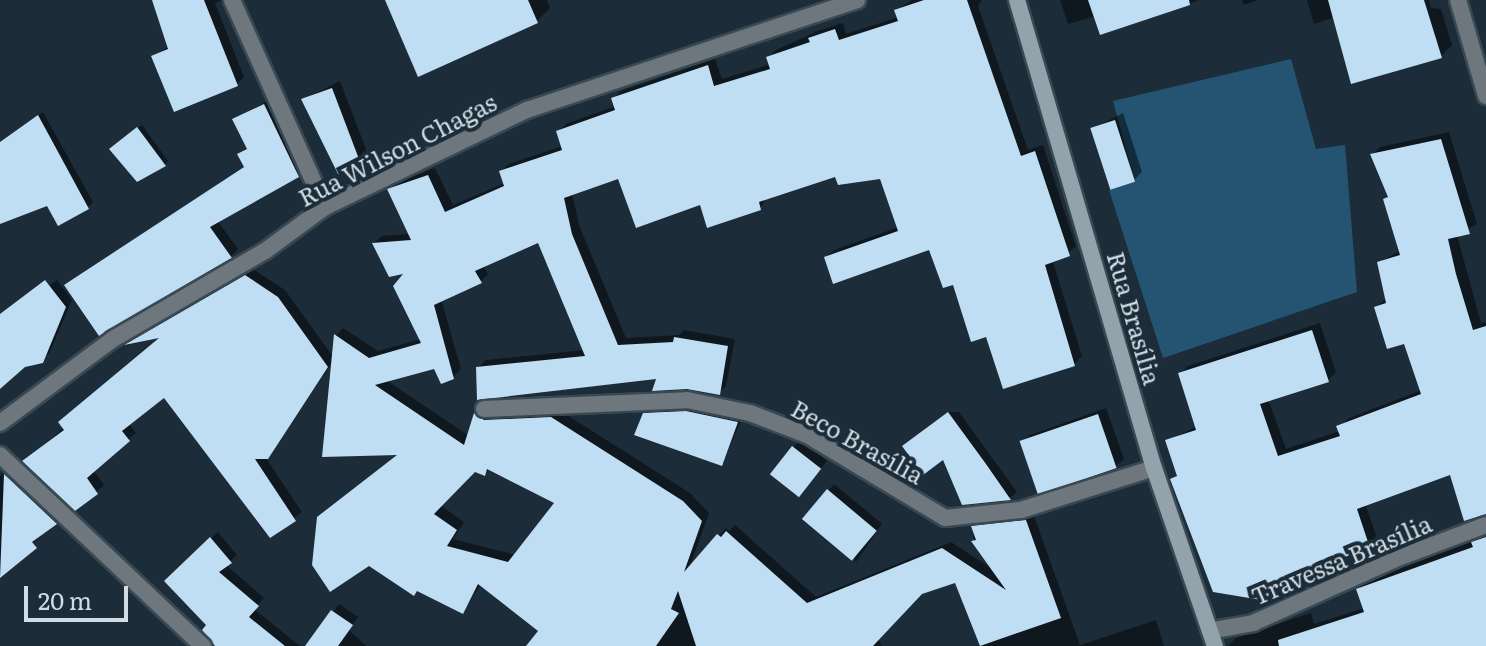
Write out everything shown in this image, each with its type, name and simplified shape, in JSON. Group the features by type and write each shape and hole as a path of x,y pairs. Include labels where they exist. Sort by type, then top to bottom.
{"street":[{"path":"232,0 325,207"},
{"name":"Rua Wilson Chagas","path":"0,423 113,339 265,251 325,207 527,110 857,0"},
{"name":"Rua Brasília","path":"1017,0 1154,468 1215,638"},
{"path":"1458,0 1486,96"},
{"name":"Beco Brasília","path":"484,409 687,400 750,413 807,435 945,518 1021,510 1154,468"},
{"path":"0,455 203,646"},
{"name":"Travessa Brasília","path":"1215,638 1393,560 1486,525"}],"shaded area":[{"path":"1291,59 1316,149 1345,145 1357,292 1163,358 1109,190 1135,182 1113,101"}],"building":[{"path":"152,0 204,0 238,86 174,112 151,56 168,49"},
{"path":"385,0 528,0 538,23 418,77"},
{"path":"924,0 967,0 1021,156 1035,151 1070,256 1045,265 1075,366 1003,389 986,337 971,342 953,285 943,288 929,250 833,284 824,257 898,231 880,179 838,185 835,177 759,202 761,210 707,228 700,205 636,228 618,179 564,198 572,234 618,345 673,342 674,337 728,346 720,395 687,389 652,391 656,379 477,400 476,367 585,356 538,243 475,271 482,283 434,305 454,379 441,384 434,369 375,385 464,445 474,413 484,420 551,417 683,501 702,521 684,572 717,534 721,537 726,531 807,603 942,548 1006,590 971,541 976,540 971,526 1026,520 1061,618 980,646 955,583 922,594 873,646 696,646 678,591 671,609 679,613 656,646 526,646 538,631 478,584 463,614 417,591 414,596 369,566 330,592 312,565 317,517 397,455 322,457 334,334 369,358 421,343 393,286 403,274 389,277 372,243 411,240 387,189 428,175 445,212 504,186 499,171 562,150 556,131 615,110 611,98 708,65 714,86 770,69 766,57 810,42 808,38 835,29 839,40 898,21 894,10","holes":["487,469 554,503 508,562 447,546 457,530 434,514 475,472 485,476"]},
{"path":"1088,0 1189,0 1190,5 1100,35"},
{"path":"1328,0 1424,0 1442,58 1351,84"},
{"path":"332,88 362,167 338,174 301,99"},
{"path":"264,104 299,177 210,227 232,258 99,336 64,285 244,167 237,154 247,149 232,119"},
{"path":"38,115 89,209 58,226 47,206 0,224 0,142"},
{"path":"1115,120 1135,182 1110,190 1090,128"},
{"path":"137,127 166,166 137,182 109,149"},
{"path":"1441,139 1470,234 1448,239 1456,274 1473,330 1486,326 1486,514 1464,521 1450,475 1357,509 1370,548 1288,577 1293,593 1273,602 1213,592 1170,479 1177,476 1165,440 1196,430 1178,373 1312,330 1329,382 1260,404 1278,456 1340,436 1336,426 1421,394 1404,344 1387,349 1374,307 1386,303 1377,262 1400,255 1383,199 1388,197 1370,154"},
{"path":"245,275 278,297 328,367 268,459 255,459 296,521 270,538 164,398 122,431 130,441 87,478 98,494 75,511 22,461 64,430 58,422 159,338 124,345"},
{"path":"45,280 66,307 43,363 25,367 0,389 0,314"},
{"path":"686,411 738,422 722,466 634,435 643,413"},
{"path":"948,412 1011,500 962,505 943,460 923,475 902,446"},
{"path":"1098,414 1117,468 1038,495 1020,441"},
{"path":"792,446 821,469 799,497 770,474"},
{"path":"4,474 57,524 32,542 37,548 0,578"},
{"path":"827,489 877,531 852,561 802,519"},
{"path":"210,537 232,563 219,572 259,606 249,617 285,646 215,646 202,630 206,625 164,581"},
{"path":"1486,537 1486,646 1279,646 1278,640 1364,612 1356,589 1473,547 1471,542"},
{"path":"331,610 353,625 338,646 305,646"}]}
